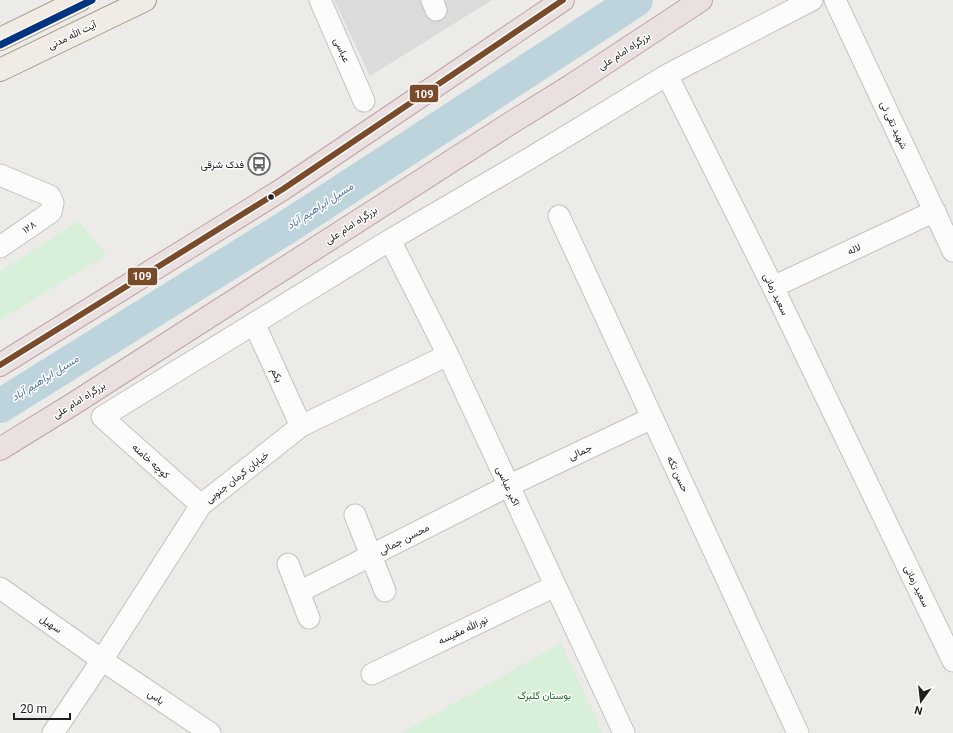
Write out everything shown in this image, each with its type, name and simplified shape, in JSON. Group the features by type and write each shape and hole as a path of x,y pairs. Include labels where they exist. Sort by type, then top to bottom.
{"highway":[{"path":"0,364 283,189 563,0"},
{"name":"بزرگراه امام علی","path":"0,449 73,404 572,85 701,0"}],"main road":[{"path":"0,39 80,0"},
{"name":"آیت الله مدنی","path":"0,70 145,0"}],"street":[{"name":"عباسی","path":"320,0 364,101"},
{"path":"254,323 667,75 812,0"},
{"name":"شهید تقی ئی","path":"835,0 953,251"},
{"name":"سعید زمانی","path":"667,75 947,634 953,661"},
{"name":"۱۲۸","path":"0,175 50,196 53,203 51,212 0,247"},
{"name":"لاله","path":"773,287 935,211"},
{"name":"حسن تکه","path":"559,216 798,733"},
{"name":"اکبر عباسی","path":"390,240 448,355 624,733"},
{"name":"کوچه خامنه","path":"201,505 102,417 254,323"},
{"name":"یکم","path":"254,323 301,426"},
{"name":"خیابان کرمان جنوبی","path":"53,733 102,660 201,505 301,426 448,355"},
{"name":"جمالی","path":"508,486 652,418"},
{"name":"محسن جمالی","path":"299,592 508,486"},
{"path":"355,515 385,591"},
{"path":"288,564 309,618"},
{"name":"نورالله مقیسه","path":"372,674 555,586"},
{"name":"سهیل","path":"0,588 102,660"},
{"name":"یاس","path":"102,660 210,733"}],"shaded area":[{"path":"334,0 492,0 370,76"}],"green space":[{"path":"78,221 107,255 0,320 0,271"},
{"name":"بوستان گلبرگ","path":"561,643 603,733 401,733"}],"waterway":[{"name":"مسیل ابراهیم آباد","path":"0,406 287,227 636,0"}],"transit line":[{"path":"0,45 92,0"},
{"name":"109","path":"0,365 283,189 563,0"}],"place":[{"name":"فدک شرقی","path":"259,164"}]}
